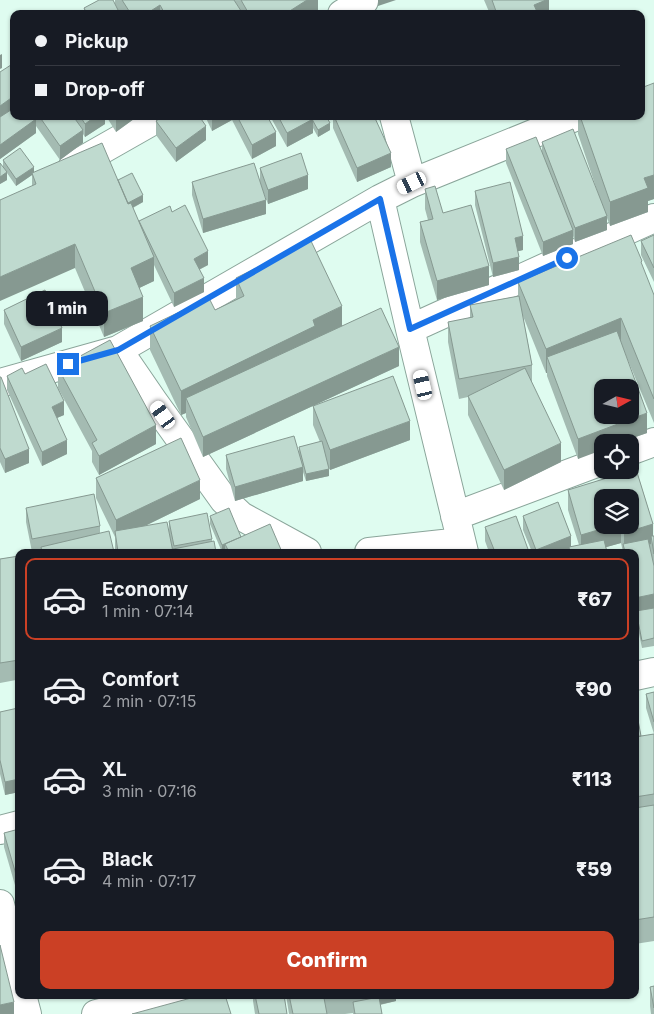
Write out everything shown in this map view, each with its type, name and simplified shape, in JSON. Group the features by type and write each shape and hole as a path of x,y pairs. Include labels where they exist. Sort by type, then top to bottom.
{"street":[{"path":"55,176 154,120"},
{"path":"395,120 412,183"},
{"path":"0,383 118,350 380,199 412,183 567,120"},
{"path":"380,199 460,537"},
{"path":"410,329 654,218"},
{"path":"118,350 224,500 241,516 302,549"},
{"path":"639,448 654,442"},
{"path":"387,549 460,537 594,465"},
{"path":"639,675 654,672"},
{"path":"0,830 15,827"},
{"path":"0,904 15,966"},
{"path":"23,999 26,1014"},
{"path":"96,1014 158,999"}],"building":[{"path":"99,0 113,0 118,10 85,10 84,8"},
{"path":"122,0 234,0 240,10 163,10 160,5 152,10 128,10"},
{"path":"241,0 307,0 291,10 247,10"},
{"path":"492,0 546,0 534,5 536,10 496,10"},
{"path":"10,66 10,99 0,106 0,72"},
{"path":"654,83 654,175 644,178 648,188 610,202 581,120 645,120 645,86"},
{"path":"10,111 10,120 35,120 0,145 0,117"},
{"path":"42,120 76,120 83,130 60,146"},
{"path":"82,120 90,120 85,124"},
{"path":"202,120 206,126 176,148 156,121"},
{"path":"239,120 269,120 276,132 252,145"},
{"path":"280,120 311,120 287,133"},
{"path":"328,120 330,123 318,130 313,121"},
{"path":"336,120 376,120 391,153 357,168"},
{"path":"573,129 607,216 575,228 542,142"},
{"path":"536,137 573,230 543,242 506,149"},
{"path":"102,143 128,204 131,203 154,257 131,268 143,297 104,313 75,244 0,277 0,200 36,184 32,173"},
{"path":"20,148 34,167 16,179 3,160"},
{"path":"301,153 308,175 268,190 260,168"},
{"path":"0,163 7,172 0,177"},
{"path":"254,163 266,200 203,219 192,182"},
{"path":"132,173 143,195 128,203 118,180"},
{"path":"510,182 523,236 515,238 519,257 493,263 475,191"},
{"path":"435,186 443,213 471,205 489,266 437,281 420,222 433,219 425,189"},
{"path":"185,205 208,251 194,259 204,278 174,293 139,221 170,206 172,212"},
{"path":"631,235 654,295 654,399 621,318 546,349 518,282"},
{"path":"654,235 654,268 641,241"},
{"path":"311,241 342,306 313,320 315,326 181,391 150,326 209,298 215,310 244,296 236,278"},
{"path":"45,290 62,328 21,347 4,310"},
{"path":"519,296 532,365 459,379 448,322 473,317 470,305"},
{"path":"381,308 399,347 203,437 186,398"},
{"path":"617,331 635,379 594,379 594,424 618,424 578,439 547,357"},
{"path":"110,340 156,425 99,456 92,443 97,440 58,368"},
{"path":"46,364 64,401 52,407 67,440 42,452 7,376 22,368 25,374"},
{"path":"525,368 561,443 504,470 468,396"},
{"path":"393,376 410,421 330,450 313,406"},
{"path":"0,377 29,449 5,459 0,448"},
{"path":"639,391 647,413 639,416"},
{"path":"294,436 303,467 235,487 226,455"},
{"path":"181,438 200,480 116,520 96,478"},
{"path":"322,441 329,469 306,474 299,447"},
{"path":"604,479 639,479 653,524 639,528 639,489 594,489 594,531 581,535 568,490"},
{"path":"94,494 100,526 32,539 26,508"},
{"path":"558,502 571,536 536,549 523,516"},
{"path":"229,508 241,537 222,545 210,516"},
{"path":"207,513 212,539 174,546 169,521"},
{"path":"516,516 528,549 494,549 485,527"},
{"path":"167,522 172,549 118,549 115,531"},
{"path":"270,524 281,549 228,549 225,544"},
{"path":"109,531 113,549 41,549 41,547"},
{"path":"651,536 654,536 654,554"},
{"path":"648,539 654,566 654,594 639,597 639,549 624,549 623,544"},
{"path":"604,540 606,549 569,549 569,547"},
{"path":"214,541 215,549 173,549"},
{"path":"15,557 15,661 0,663 0,559"},
{"path":"654,608 654,638 642,641 639,626 639,610"},
{"path":"654,692 654,722 646,694"},
{"path":"15,709 15,780 5,782 0,760 0,712"},
{"path":"654,734 654,794 639,796 639,736"},
{"path":"654,805 654,917 639,919 639,807"},
{"path":"15,830 15,871 4,833"},
{"path":"0,945 14,1002 0,1005"},
{"path":"654,986 654,1008 650,987"},
{"path":"187,999 226,999 231,1014 132,1014"},
{"path":"256,999 285,999 287,1014 259,1014"},
{"path":"290,999 324,999 327,1014 293,1014"},
{"path":"379,999 382,1014 355,1014 353,1002"}],"route":[{"path":"68,364 118,350 380,199 410,329 567,258"}]}
